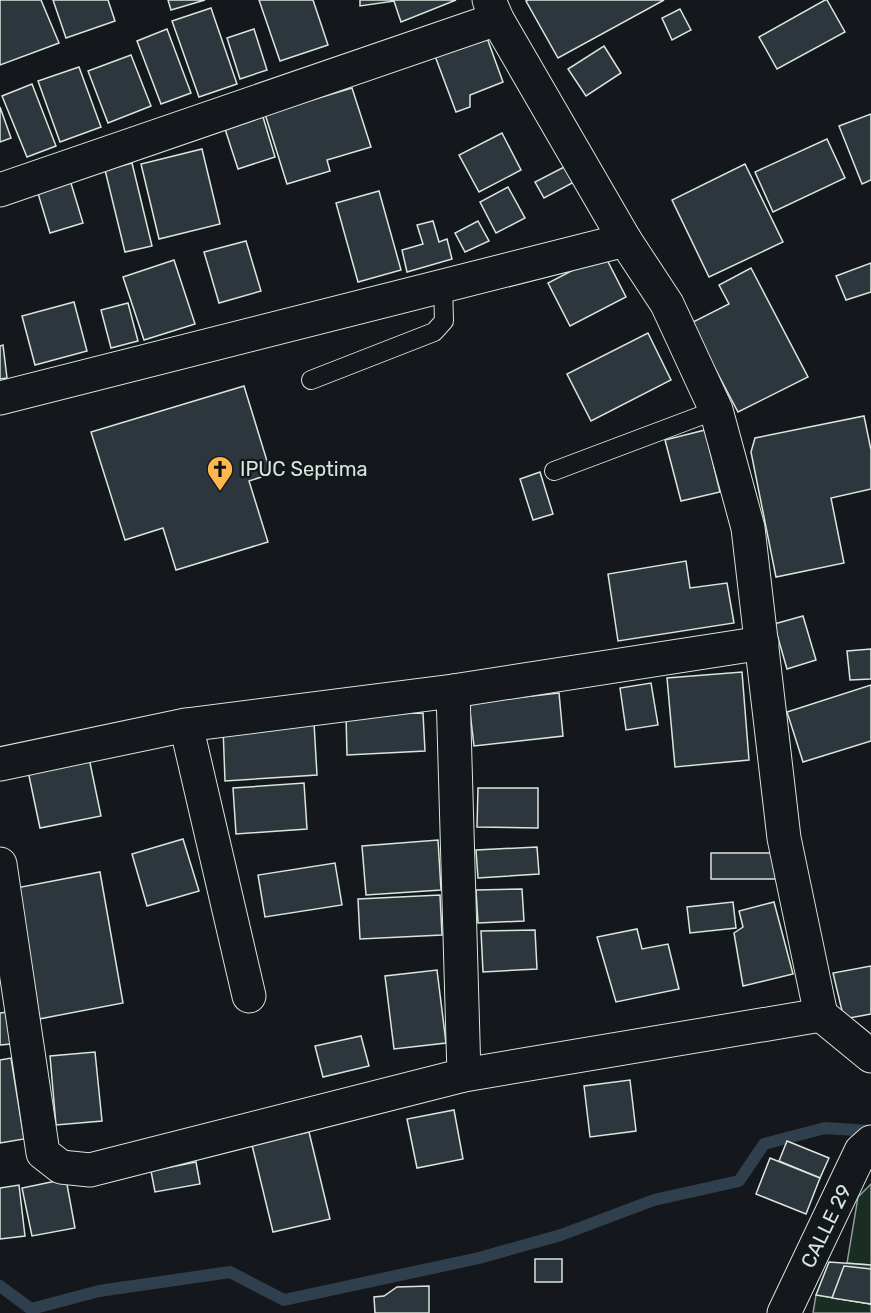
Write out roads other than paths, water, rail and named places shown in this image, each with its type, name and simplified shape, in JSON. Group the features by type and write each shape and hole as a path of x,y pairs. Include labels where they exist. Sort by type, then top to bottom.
{"street":[{"path":"0,190 493,10 625,240 667,304 716,410 748,528 784,838 821,1015 871,1056"},
{"path":"0,398 625,240"},
{"path":"0,765 186,725 453,691 762,643"},
{"path":"453,691 464,1075"},
{"path":"186,725 249,996"},
{"path":"0,864 43,1153 61,1167 90,1170 464,1075 821,1015"},
{"name":"CALLE 29","path":"784,1313 861,1151 871,1142"}],"lane":[{"path":"310,380 434,332 444,321 443,285"},
{"path":"554,471 716,410"}],"waterway":[{"path":"0,1286 31,1309 99,1291 230,1272 284,1300 479,1258 561,1235 654,1200 739,1181 764,1144 825,1128 871,1131"}],"place":[{"name":"IPUC Septima","path":"220,492"}]}
